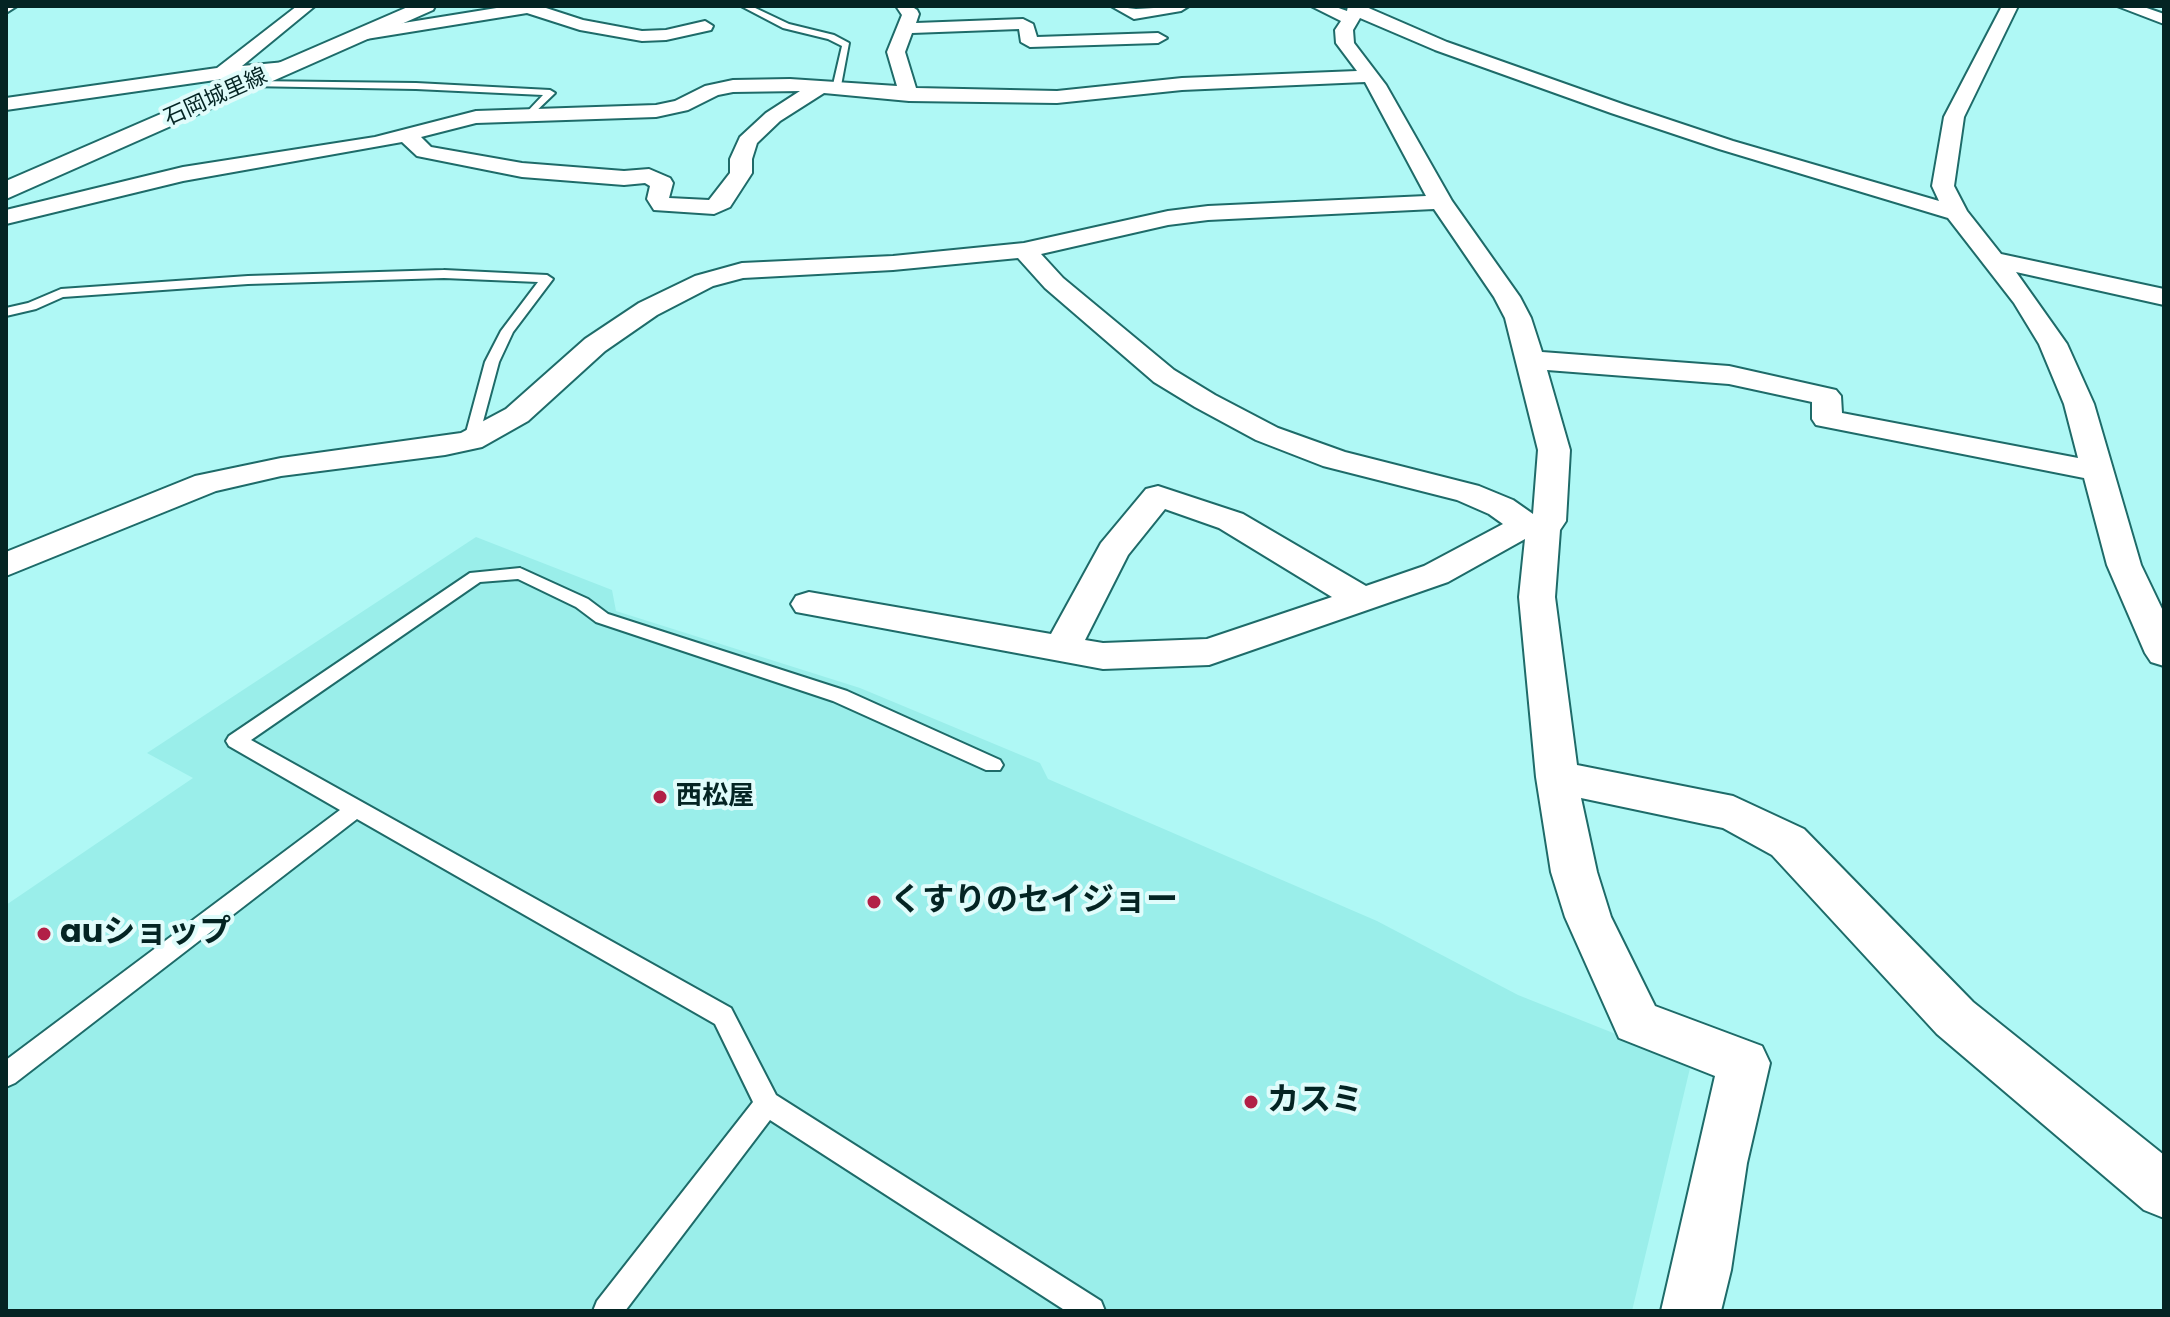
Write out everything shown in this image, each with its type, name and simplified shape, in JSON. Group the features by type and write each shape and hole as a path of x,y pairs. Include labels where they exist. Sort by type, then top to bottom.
{"main road":[{"name":"石岡城里線","path":"6,191 426,6"}],"street":[{"path":"222,73 307,6"},
{"path":"899,6 911,14 896,52 909,95"},
{"path":"1119,6 1134,14 1181,6"},
{"path":"1319,6 1354,12 1441,46 1726,145 1956,213"},
{"path":"2010,6 1954,117 1943,186 1956,213 1995,260 2053,344 2079,404 2124,565 2164,653"},
{"path":"2125,6 2164,19"},
{"path":"360,35 408,30 534,7 580,25 642,36 666,35 705,26"},
{"path":"809,604 1103,656 1209,652 1436,574 1549,521 1554,450 1532,360 1507,297 1441,202 1371,76 1351,55 1345,43 1344,30 1354,12"},
{"path":"1144,13 1182,84"},
{"path":"907,28 1023,24 1030,42 1164,52"},
{"path":"6,104 222,73 285,68"},
{"path":"6,217 183,174 375,143 476,117 656,111 681,106 712,90 733,86 828,88 909,95 1057,97 1182,84 1371,76"},
{"path":"406,134 424,152 522,170 624,178 649,176 662,183 658,199 662,205 714,207 722,202 741,173 741,159 747,141 773,117 828,88"},
{"path":"6,565 206,483 281,467 471,440 517,415 595,345 648,309 704,281 742,271 893,263 1024,250 1168,218 1208,213 1441,202"},
{"path":"1024,250 1054,283 1164,376 1205,401 1267,434 1334,459 1468,493 1501,507 1535,527"},
{"path":"1995,260 2164,297"},
{"path":"1532,360 1729,375 1826,396 1827,419 2099,471"},
{"path":"1062,649 1113,551 1158,496 1231,521 1360,598"},
{"path":"1535,527 1537,597 1557,777 1574,872 1588,917 1637,1022 1744,1063 1720,1163 1702,1270 1691,1311"},
{"path":"1557,777 1733,813 1788,842 1955,1018 2164,1190"}],"lane":[{"path":"745,6 786,26 831,37 846,45 828,88"},
{"path":"250,84 416,86 550,93 531,113"},
{"path":"6,312 32,306 61,293 248,280 444,274 547,279 507,331 497,352 471,440"},
{"path":"993,765 840,696 602,618 582,603 520,573 476,577 236,741 723,1016 767,1104 1091,1311"},
{"path":"6,1075 356,809"},
{"path":"607,1311 767,1104"}],"shaded area":[{"path":"476,537 612,590 616,611 860,688 1040,763 1048,779 1377,921 1518,995 1691,1064 1632,1311 6,1311 6,905 193,778 147,753"}],"place":[{"name":"西松屋","path":"660,797"},
{"name":"くすりのセイジョー","path":"874,902"},
{"name":"auショップ","path":"44,934"},
{"name":"カスミ","path":"1251,1102"}]}
